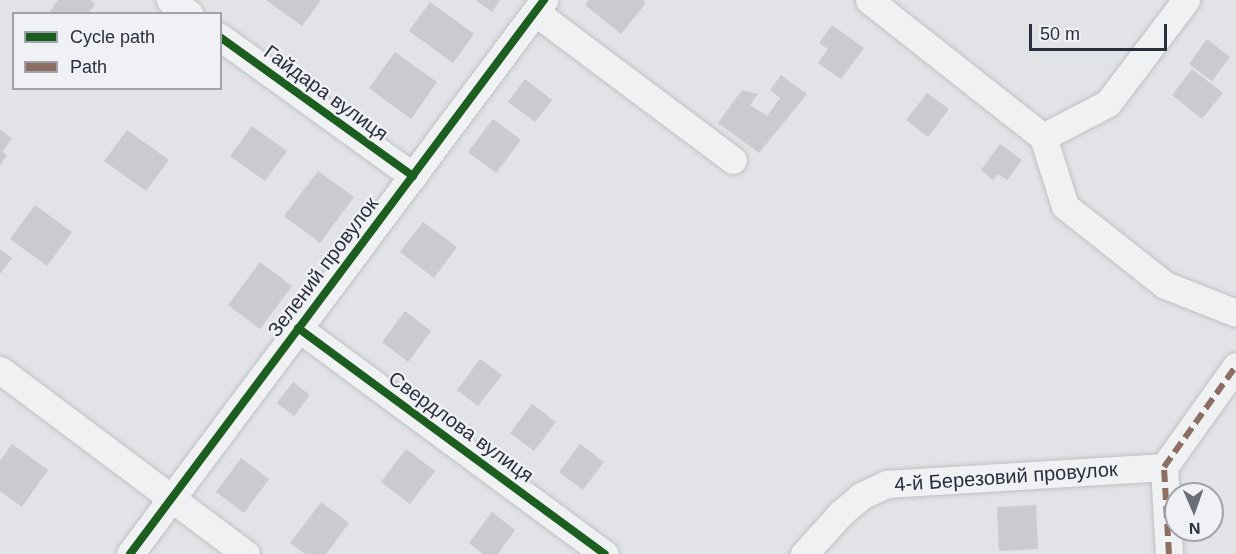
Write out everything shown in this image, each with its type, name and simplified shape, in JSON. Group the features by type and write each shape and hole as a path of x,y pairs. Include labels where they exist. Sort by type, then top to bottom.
{"street":[{"path":"170,0 186,12"},
{"path":"869,0 1042,137 1065,206 1165,285 1236,313"},
{"path":"1042,137 1108,103 1186,0"},
{"path":"540,6 733,160"},
{"name":"Зелений провулок","path":"130,554 540,6"},
{"name":"Гайдара вулиця","path":"222,38 413,176"},
{"name":"Свердлова вулиця","path":"298,328 604,554"},
{"path":"1169,554 1164,467 1236,366"},
{"path":"0,370 246,554"},
{"name":"4-й Березовий провулок","path":"804,554 841,513 861,496 887,484 1164,467"}],"building":[{"path":"58,0 90,0 95,4 89,12 49,12"},
{"path":"266,0 321,0 302,26"},
{"path":"476,0 500,0 492,12"},
{"path":"589,0 642,0 646,3 621,34 585,5"},
{"path":"430,2 474,34 453,63 409,31"},
{"path":"832,25 864,48 841,79 818,63 828,49 819,43"},
{"path":"1207,39 1230,57 1212,81 1189,64"},
{"path":"395,52 437,82 411,119 369,88"},
{"path":"1192,69 1223,93 1202,119 1172,95"},
{"path":"781,75 807,94 759,153 718,123 742,90 758,94 750,105 767,116 780,98 770,90"},
{"path":"525,79 552,100 535,122 508,102"},
{"path":"927,93 949,109 928,137 906,120"},
{"path":"493,119 521,140 496,173 468,152"},
{"path":"252,126 287,151 265,181 230,156"},
{"path":"0,129 12,139 2,152 7,155 0,165"},
{"path":"127,130 169,160 146,191 104,161"},
{"path":"1000,144 1022,160 1007,180 998,174 993,180 981,170"},
{"path":"318,171 354,197 320,243 284,216"},
{"path":"35,205 72,232 47,266 10,239"},
{"path":"423,222 457,247 434,278 400,252"},
{"path":"0,249 12,258 0,274"},
{"path":"260,262 292,286 260,329 228,305"},
{"path":"405,311 431,331 408,362 382,342"},
{"path":"480,359 502,375 478,406 457,390"},
{"path":"293,382 310,395 294,416 277,403"},
{"path":"532,404 556,422 534,451 510,433"},
{"path":"12,444 48,470 22,507 0,491 0,461"},
{"path":"580,444 604,462 583,490 559,472"},
{"path":"406,449 435,471 410,504 381,482"},
{"path":"241,458 269,479 244,513 216,492"},
{"path":"321,502 349,523 326,554 305,554 290,543"},
{"path":"1036,505 1038,549 999,551 997,507"},
{"path":"492,512 515,530 498,554 483,554 469,543"}],"marked path":[{"path":"1169,554 1164,467 1236,366"}],"cycle path":[{"path":"130,554 544,0"},
{"path":"222,38 413,176"},
{"path":"298,328 605,554"}]}
